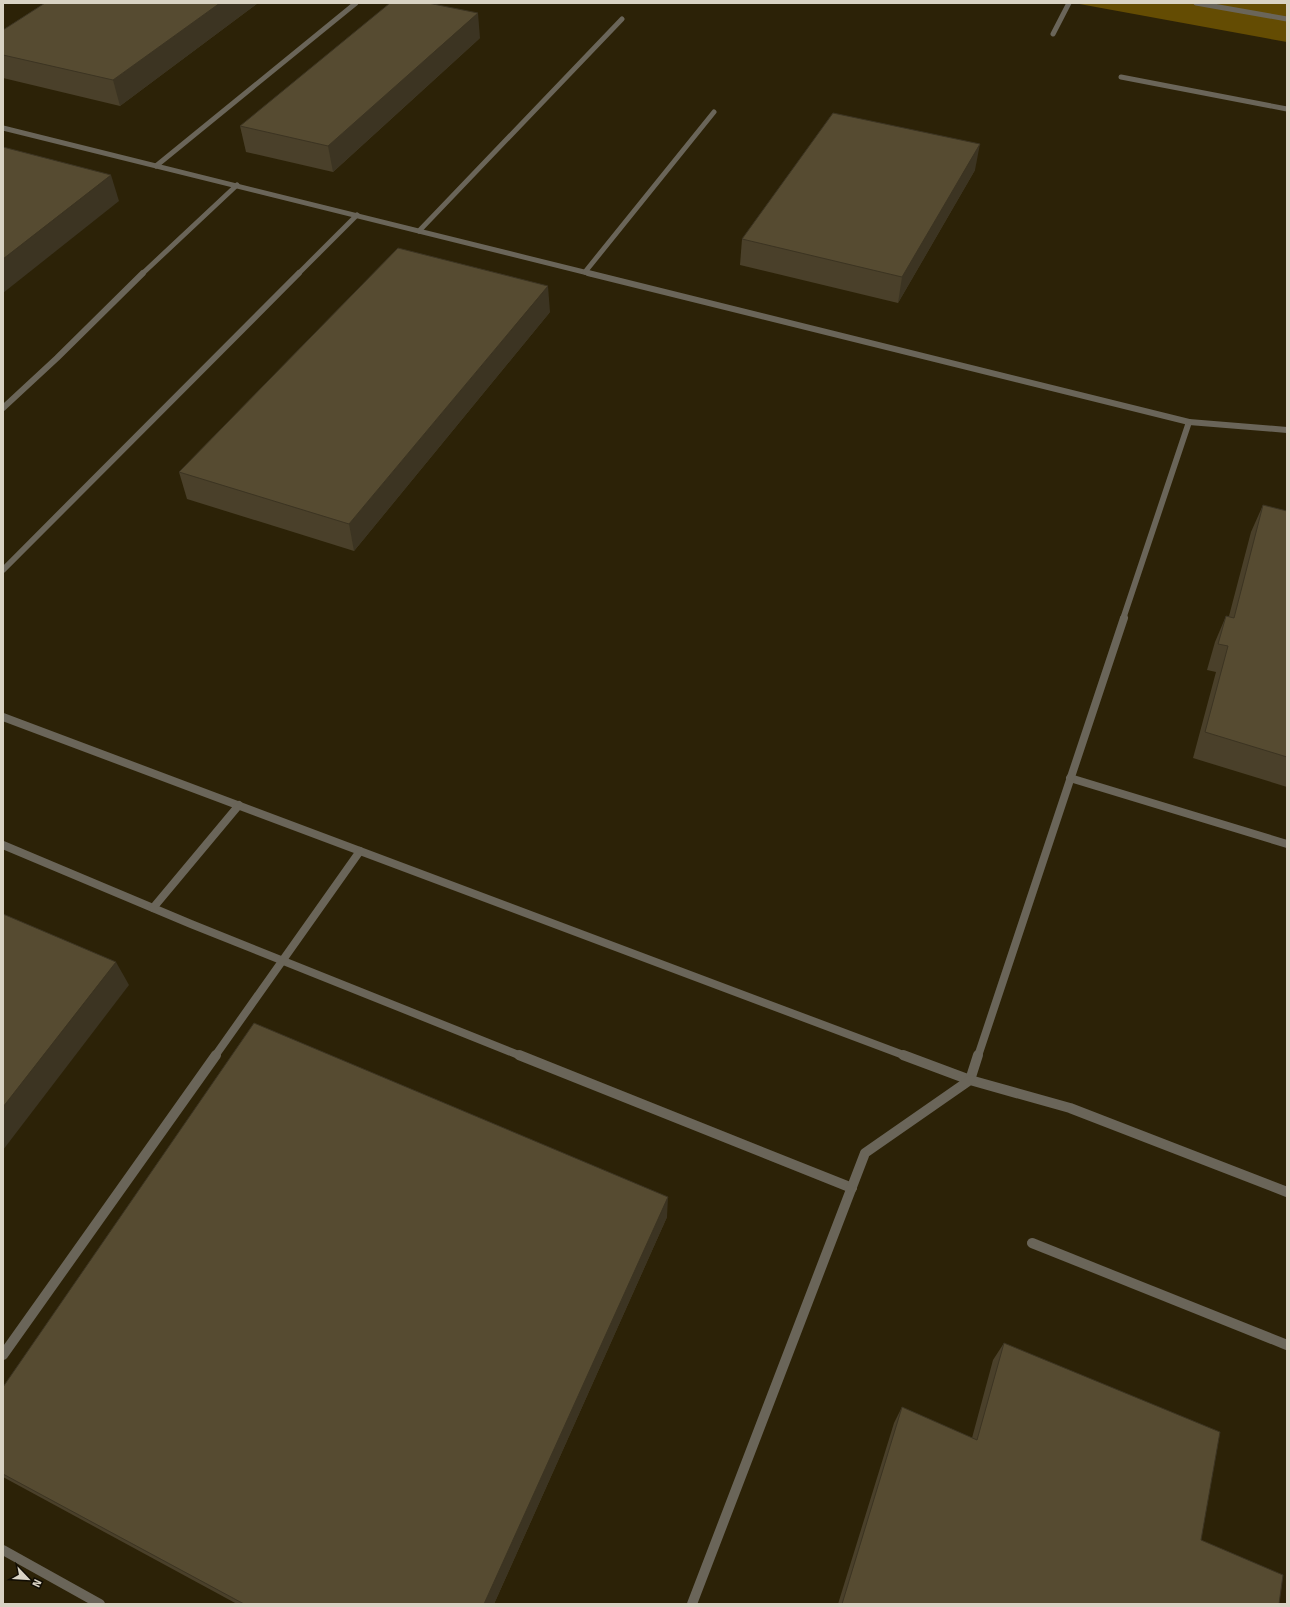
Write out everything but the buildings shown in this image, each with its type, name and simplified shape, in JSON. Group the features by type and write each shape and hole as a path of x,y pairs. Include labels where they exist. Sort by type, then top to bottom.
{"lane":[{"path":"156,166 356,3"},
{"path":"1053,34 1069,3"},
{"path":"1196,3 1287,19"},
{"path":"420,231 622,19"},
{"path":"1121,77 1287,109"},
{"path":"585,272 714,112"},
{"path":"3,128 238,185 1189,422 1287,430"},
{"path":"3,408 57,358 144,272 238,185"},
{"path":"3,570 357,215"},
{"path":"692,1604 865,1153 970,1080 1189,422"},
{"path":"3,717 970,1080 1070,1108 1287,1192"},
{"path":"1070,778 1287,844"},
{"path":"153,908 239,805"},
{"path":"3,845 153,908 852,1188"},
{"path":"3,1355 360,851"},
{"path":"1032,1243 1287,1345"},
{"path":"3,1550 100,1604"}],"shaded area":[{"path":"1074,3 1287,3 1287,42"}]}
